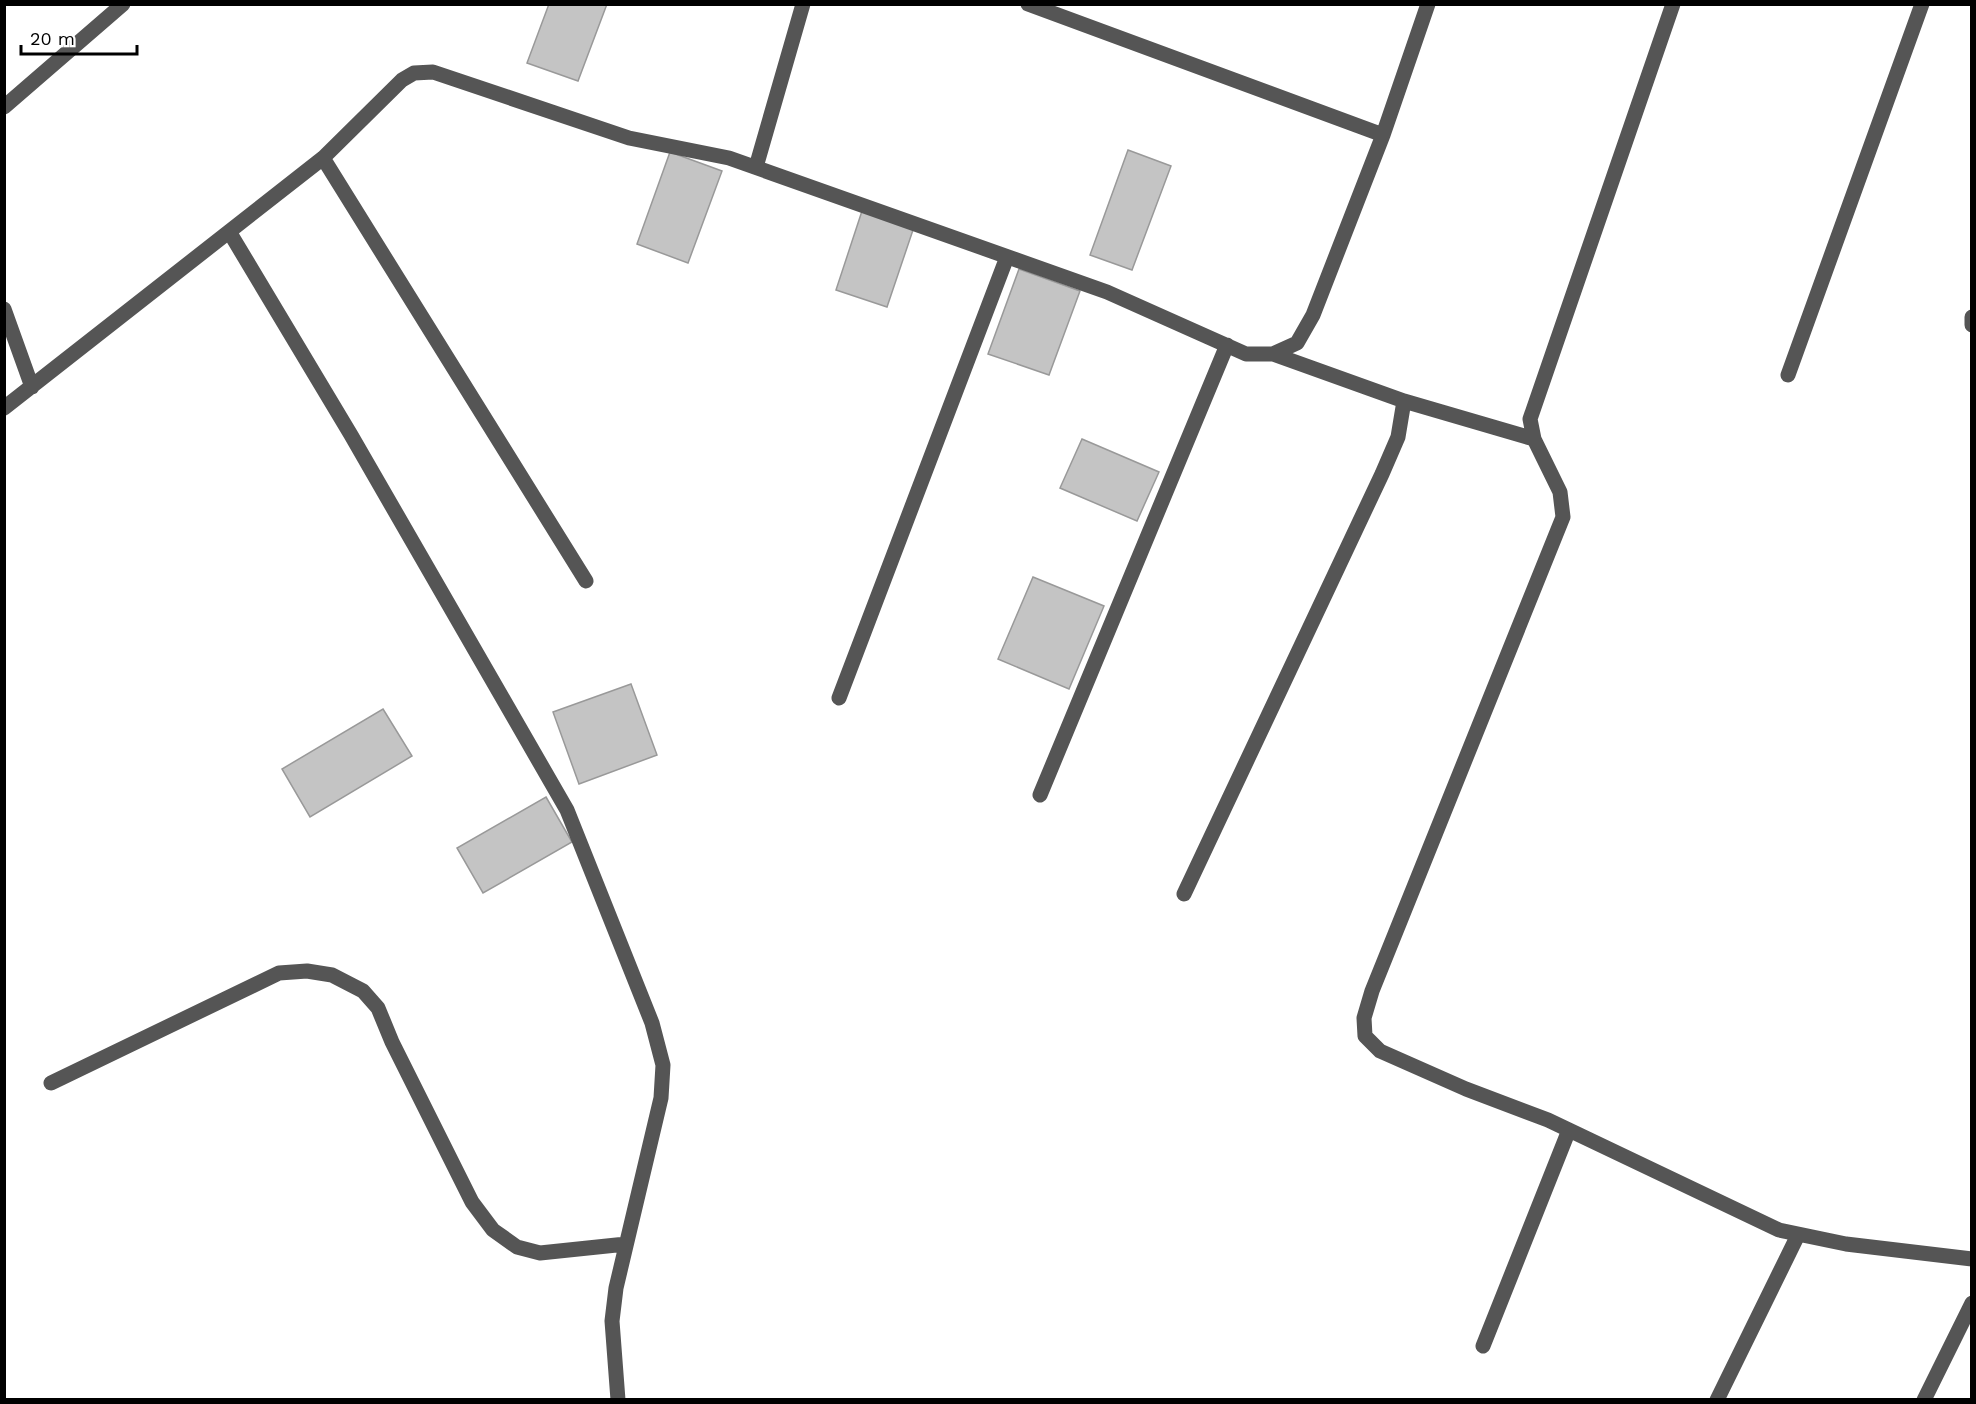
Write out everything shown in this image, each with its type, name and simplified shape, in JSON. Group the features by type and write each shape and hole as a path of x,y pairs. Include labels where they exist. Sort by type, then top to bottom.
{"street":[{"path":"4,107 123,4"},
{"path":"756,167 803,4"},
{"path":"1028,4 1383,135"},
{"path":"1273,354 1297,343 1312,315 1383,135 1428,4"},
{"path":"1673,4 1530,419 1534,439 1560,492 1563,517 1372,991 1364,1018 1365,1036 1380,1051 1466,1089 1548,1120 1779,1230 1846,1245 1971,1259"},
{"path":"1788,375 1922,4"},
{"path":"4,408 323,158 402,80 414,73 433,72 629,138 729,158 756,167 1107,292 1246,354 1273,354 1404,401 1534,439"},
{"path":"323,158 586,581"},
{"path":"230,233 351,435 567,810 652,1023 663,1065 663,1076 661,1098 616,1288 612,1321 618,1400"},
{"path":"839,698 1007,257"},
{"path":"4,309 32,387"},
{"path":"1971,317 1971,325"},
{"path":"1040,795 1227,345"},
{"path":"1184,894 1382,474 1398,437 1404,401"},
{"path":"51,1083 279,973 307,971 332,975 363,991 378,1008 392,1042 472,1202 493,1230 518,1247 540,1253 626,1245"},
{"path":"1483,1346 1569,1130"},
{"path":"1717,1400 1798,1235"},
{"path":"1924,1400 1971,1303"}],"building":[{"path":"549,4 607,4 578,81 527,63"},
{"path":"1128,150 1171,166 1132,270 1090,255"},
{"path":"670,152 722,171 688,263 637,244"},
{"path":"862,211 914,227 887,307 836,290"},
{"path":"1019,269 1080,291 1049,375 988,354"},
{"path":"1082,439 1159,472 1137,521 1060,488"},
{"path":"1033,577 1104,606 1069,689 998,659"},
{"path":"631,684 657,755 579,784 553,712"},
{"path":"383,709 412,756 310,817 282,769"},
{"path":"546,797 572,842 483,893 457,848"}]}
